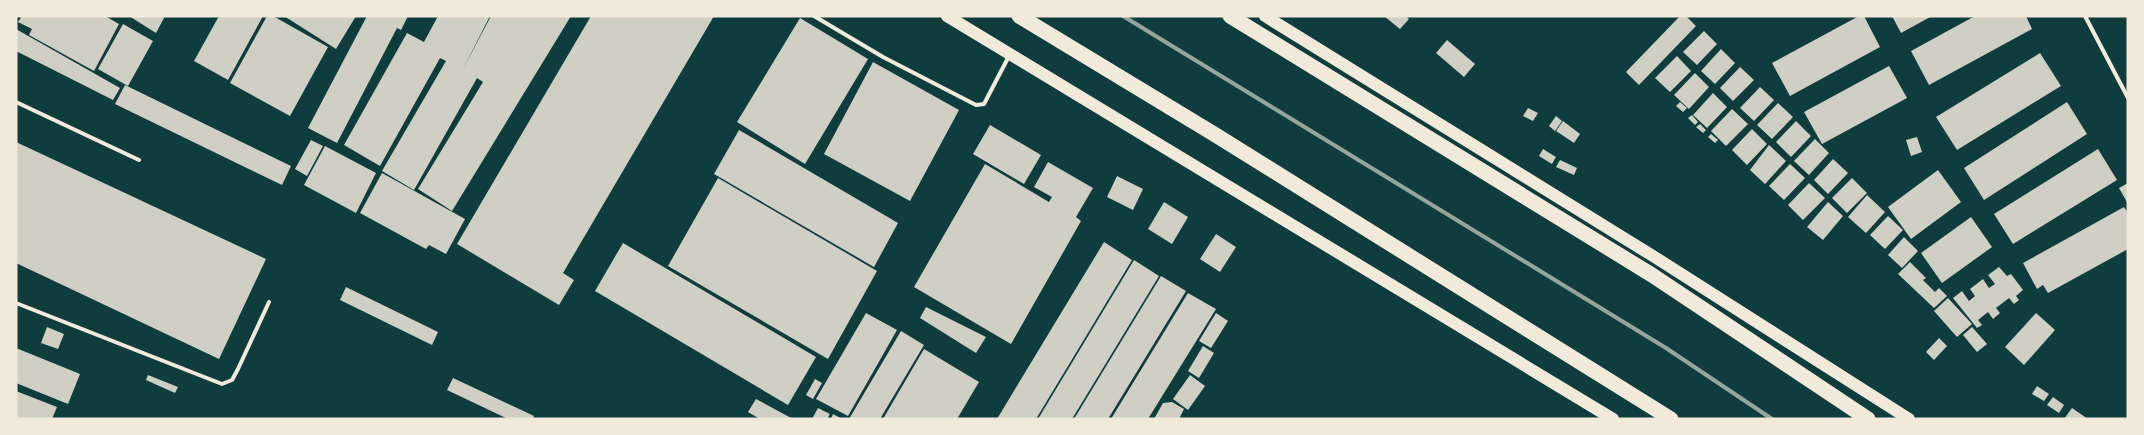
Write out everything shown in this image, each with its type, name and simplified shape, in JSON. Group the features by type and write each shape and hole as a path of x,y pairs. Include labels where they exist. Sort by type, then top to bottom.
{"highway":[{"path":"1019,16 1214,134 1671,419"},
{"path":"1230,16 1652,275 1868,419"}],"main road":[{"path":"947,16 1613,419"},
{"path":"1265,16 1654,256 1909,419"}],"lane":[{"path":"814,16 884,57 976,105 984,104 1010,54"},
{"path":"2084,16 2128,98"},
{"path":"16,102 139,160"},
{"path":"16,303 222,384 232,380 269,302"}],"building":[{"path":"22,16 105,16 119,24 94,71 29,35 32,29 18,22"},
{"path":"129,16 165,16 156,33"},
{"path":"219,16 263,16 228,80 194,61"},
{"path":"267,16 273,16 328,47 290,116 230,83"},
{"path":"284,16 356,16 336,49"},
{"path":"367,16 408,16 401,30 397,28 337,143 308,128"},
{"path":"438,16 490,16 463,69 491,16 571,16 452,211 418,189 483,82 477,78 414,190 382,171 446,61 440,58 380,166 344,145 407,33 424,42"},
{"path":"591,16 714,16 563,273 574,280 559,305 457,244"},
{"path":"1384,16 1406,16 1409,19 1400,29"},
{"path":"1680,16 1686,16 1696,26 1639,85 1626,72"},
{"path":"1859,16 1864,16 1880,47 1790,96 1772,63"},
{"path":"1892,16 1932,16 1901,33"},
{"path":"1975,16 2026,16 2032,29 1929,85 1911,51"},
{"path":"800,18 868,59 805,164 737,122"},
{"path":"123,24 153,41 128,86 98,69"},
{"path":"16,29 120,88 113,100 16,51"},
{"path":"1704,31 1717,44 1697,65 1683,52"},
{"path":"1447,40 1475,64 1464,77 1436,53"},
{"path":"1721,49 1735,63 1715,84 1701,71"},
{"path":"2040,53 2061,86 1957,150 1936,117"},
{"path":"1677,56 1691,71 1670,92 1655,78"},
{"path":"873,62 959,110 910,201 824,154"},
{"path":"1889,66 1907,98 1822,144 1804,112"},
{"path":"1740,67 1754,80 1733,101 1720,88"},
{"path":"1695,73 1709,87 1689,109 1674,95"},
{"path":"125,85 291,166 282,185 115,104"},
{"path":"1760,87 1774,100 1754,121 1740,108"},
{"path":"1713,93 1727,107 1707,128 1693,115"},
{"path":"1680,102 1687,108 1683,112 1676,106"},
{"path":"2067,102 2087,134 1984,200 1964,168"},
{"path":"1778,103 1793,117 1772,139 1757,125"},
{"path":"1528,108 1538,113 1533,121 1523,116"},
{"path":"1732,109 1748,124 1726,146 1711,131"},
{"path":"1692,115 1698,122 1695,125 1688,118"},
{"path":"1556,116 1562,121 1555,131 1549,126"},
{"path":"1563,121 1580,134 1574,143 1556,131"},
{"path":"1796,121 1811,136 1791,157 1776,142"},
{"path":"1700,124 1706,130 1703,133 1696,127"},
{"path":"990,125 1041,155 1024,184 973,154"},
{"path":"1752,129 1767,144 1747,165 1732,150"},
{"path":"739,130 898,223 874,267 714,174"},
{"path":"1711,134 1718,140 1715,143 1708,137"},
{"path":"1917,137 1922,152 1911,156 1906,140"},
{"path":"1815,139 1829,153 1809,175 1794,161"},
{"path":"311,140 323,146 307,176 295,169"},
{"path":"16,142 266,259 219,359 16,263"},
{"path":"1769,145 1786,161 1765,184 1750,170"},
{"path":"325,146 376,173 356,213 304,185"},
{"path":"1543,149 1556,157 1552,164 1539,156"},
{"path":"2098,149 2117,180 2013,244 1994,214"},
{"path":"1833,159 1848,173 1828,194 1814,180"},
{"path":"1560,160 1577,168 1574,175 1556,167"},
{"path":"1048,162 1093,188 1076,217 1081,221 1011,344 914,287 985,164 1049,202 1052,197 1034,187"},
{"path":"1790,164 1805,178 1784,200 1769,186"},
{"path":"1938,170 1961,202 1911,239 1888,207"},
{"path":"382,173 465,219 446,254 429,245 426,249 360,213"},
{"path":"1117,176 1143,189 1133,210 1107,197"},
{"path":"718,178 877,271 828,359 668,266"},
{"path":"1852,178 1867,193 1847,213 1832,198"},
{"path":"1809,183 1825,198 1803,220 1788,205"},
{"path":"2128,183 2128,204 2119,188"},
{"path":"1867,195 1885,212 1866,233 1848,217"},
{"path":"1164,202 1188,217 1172,244 1148,229"},
{"path":"1828,202 1843,216 1823,240 1807,227"},
{"path":"2124,207 2128,213 2128,249 2048,293 2043,285 2037,289 2023,263"},
{"path":"1888,216 1903,230 1885,249 1870,235"},
{"path":"1971,217 1992,247 1942,283 1921,253"},
{"path":"1216,234 1236,247 1220,272 1200,259"},
{"path":"1904,237 1918,251 1902,268 1888,255"},
{"path":"1104,242 1132,260 1036,419 997,419"},
{"path":"623,243 816,357 788,405 595,291"},
{"path":"1134,260 1159,276 1072,419 1038,419"},
{"path":"1910,262 1926,278 1923,280 1935,292 1939,288 1947,296 1934,308 1898,274"},
{"path":"1999,267 2007,276 2011,274 2023,290 2016,296 2019,300 2014,304 2009,298 1996,308 2000,313 1993,319 1988,312 1978,320 1982,325 1977,328 1953,298 1962,291 1969,301 1975,296 1970,289 1983,279 1989,288 1995,284 1988,275"},
{"path":"1161,276 1186,291 1108,419 1074,419"},
{"path":"346,287 438,332 432,345 340,300"},
{"path":"1188,293 1216,309 1148,419 1111,419"},
{"path":"1948,298 1972,324 1957,337 1934,311"},
{"path":"926,307 986,337 976,353 920,318"},
{"path":"866,313 897,330 848,416 816,399"},
{"path":"1216,313 1228,321 1211,348 1199,341"},
{"path":"2036,313 2055,330 2024,365 2005,347"},
{"path":"47,327 64,334 58,349 41,343"},
{"path":"1972,327 1987,344 1977,352 1963,335"},
{"path":"901,331 924,345 880,419 849,419"},
{"path":"1939,338 1947,346 1934,360 1926,352"},
{"path":"1203,346 1214,353 1199,378 1188,371"},
{"path":"16,348 80,374 68,404 16,383"},
{"path":"924,349 979,382 957,419 883,419"},
{"path":"148,375 178,387 175,393 146,380"},
{"path":"1190,375 1205,386 1188,410 1173,399"},
{"path":"453,378 534,416 533,419 508,419 447,390"},
{"path":"815,379 822,383 813,399 806,395"},
{"path":"2037,386 2049,394 2044,401 2032,394"},
{"path":"16,391 57,407 52,419 16,419"},
{"path":"2053,397 2064,405 2059,413 2047,405"},
{"path":"756,399 793,419 760,419 748,412"},
{"path":"1172,402 1184,409 1179,419 1154,419 1163,403"},
{"path":"818,408 830,414 827,419 812,419"},
{"path":"2072,408 2088,419 2064,419"},
{"path":"833,414 842,419 831,419"}],"railway":[{"path":"1123,16 1666,348 1772,419"}]}
